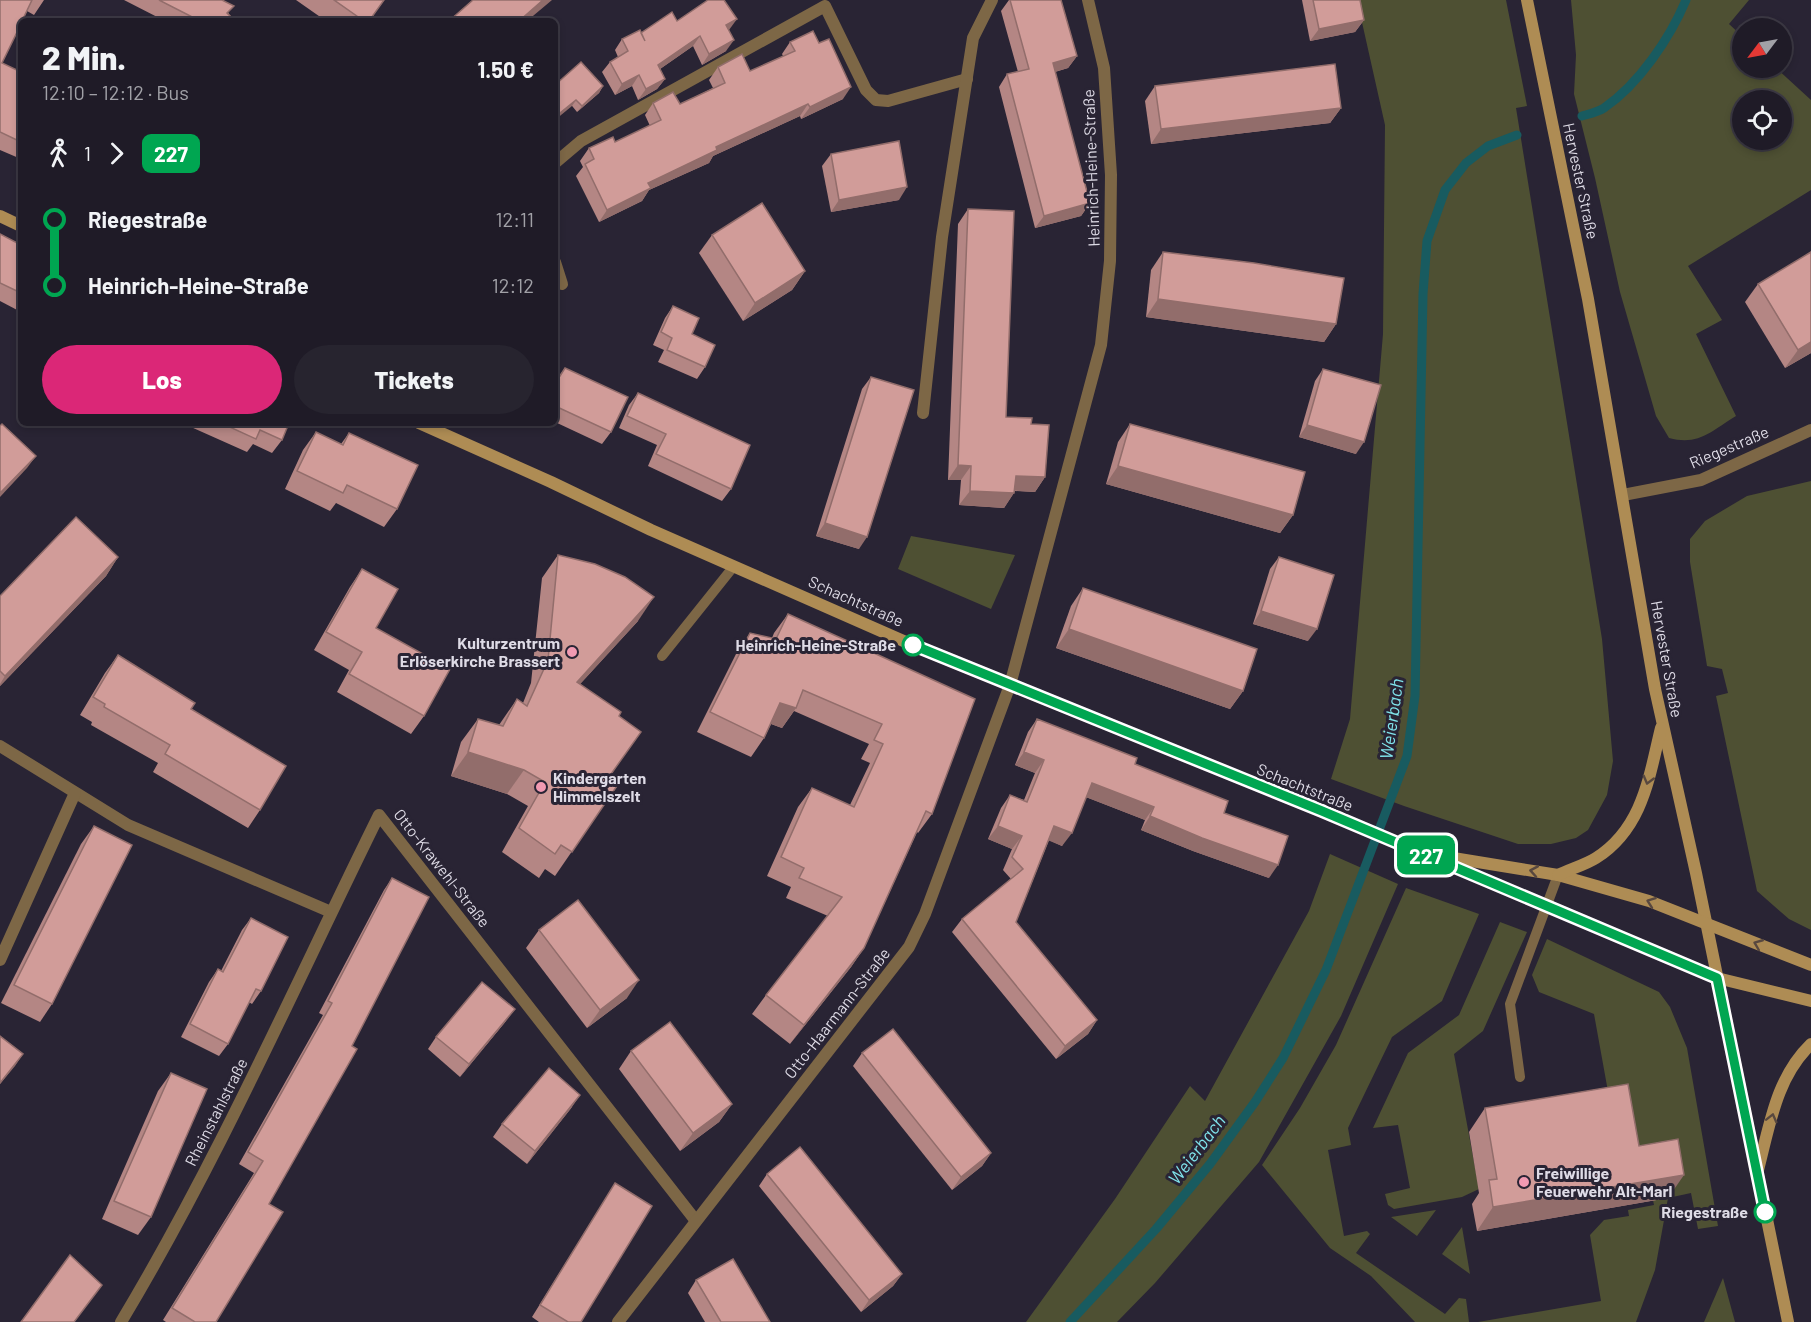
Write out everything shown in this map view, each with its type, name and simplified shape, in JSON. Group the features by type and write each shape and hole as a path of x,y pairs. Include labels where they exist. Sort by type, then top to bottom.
{"street":[{"path":"923,413 942,237 973,38 992,0"},
{"name":"Heinrich-Heine-Straße","path":"1010,685 1101,345 1110,261 1111,176 1104,68 1088,0"},
{"name":"Hervester Straße","path":"1527,0 1588,299 1662,724 1706,924 1788,1322"},
{"path":"558,160 581,141 825,6 866,90 876,100 888,101 967,79"},
{"path":"0,216 18,225"},
{"path":"558,271 562,284"},
{"name":"Schachtstraße","path":"426,426 734,566 1010,685 1400,844 1717,978 1811,1000"},
{"name":"Riegestraße","path":"1623,495 1701,480 1811,430"},
{"name":"Otto-Haarmann-Straße","path":"618,1322 909,947 925,914 1010,685"},
{"path":"1558,875 1595,858 1617,841 1629,825 1641,805 1662,724"},
{"path":"0,746 128,825 331,912"},
{"path":"0,960 75,793"},
{"name":"Otto-Krawehl-Straße","path":"331,912 379,815 696,1221"},
{"name":"Schachtstraße","path":"1419,852 1558,875 1649,901 1811,965"},
{"name":"Rheinstahlstraße","path":"121,1322 157,1262 271,1041 331,912"},
{"path":"1757,1174 1777,1096 1796,1059 1811,1044"}],"lane":[{"path":"662,656 734,566"},
{"path":"1521,1077 1510,1004 1558,875"}],"green space":[{"path":"1357,0 1506,0 1527,106 1516,108 1602,639 1613,761 1607,795 1588,830 1576,838 1551,844 1518,844 1331,779 1350,719 1383,334 1385,125"},
{"path":"1571,0 1749,0 1729,24 1732,27 1732,78 1787,78 1811,100 1811,190 1688,266 1722,320 1696,334 1736,416 1697,439 1669,438 1656,416 1620,292 1574,94 1576,55"},
{"path":"1811,481 1811,930 1789,919 1757,891 1716,696 1728,693 1722,669 1707,666 1690,562 1690,539 1705,521 1747,496"},
{"path":"911,536 1015,555 991,609 898,569"},
{"path":"1330,854 1398,884 1341,1016 1259,1162 1155,1283 1117,1322 1026,1322 1115,1199 1190,1086 1205,1101 1309,911"},
{"path":"1406,888 1479,914 1442,1001 1392,1037 1348,1128 1351,1145 1328,1150 1344,1236 1367,1231 1370,1234 1356,1253 1445,1314 1459,1298 1466,1299 1469,1322 1415,1322 1371,1276 1330,1248 1262,1165 1300,1108 1336,1045"},
{"path":"1500,922 1527,932 1483,1031 1454,1054 1479,1189 1462,1197 1394,1209 1388,1205 1385,1194 1410,1188 1398,1125 1373,1128 1408,1053 1459,1015"},
{"path":"1547,939 1659,992 1670,1007 1687,1048 1718,1226 1698,1229 1691,1193 1668,1198 1655,1270 1636,1322 1478,1322 1601,1301 1590,1235 1604,1220 1629,1216 1628,1210 1654,1205 1653,1200 1622,1169 1594,1014 1539,992 1532,975"},
{"path":"1436,1210 1417,1236 1391,1217"},
{"path":"1462,1227 1470,1274 1442,1254"},
{"path":"1723,1278 1735,1322 1704,1322"}],"building":[{"path":"0,0 32,0 23,18 18,18 18,30 2,63 18,71 18,141 0,132"},
{"path":"159,0 222,0 234,6 227,13 232,18 194,18"},
{"path":"334,0 384,0 371,18 360,18"},
{"path":"473,0 543,0 522,18 452,18"},
{"path":"708,0 724,0 737,19 726,25 734,40 709,54 700,36 658,65 665,79 646,89 639,75 622,84 610,62 628,51 622,39 640,30 641,33 672,12 677,21"},
{"path":"1010,0 1061,0 1077,56 1053,63 1090,203 1044,216 1007,74 1029,69"},
{"path":"1313,0 1360,0 1364,20 1319,29"},
{"path":"813,31 819,43 829,39 851,87 810,107 808,104 716,147 717,150 648,183 651,188 607,210 585,164 594,159 589,148 613,137 615,142 661,120 653,103 673,92 680,104 725,83 718,67 742,54 750,71 795,51 790,42"},
{"path":"581,62 603,86 582,106 576,100 558,115 558,82"},
{"path":"1335,64 1341,108 1161,129 1155,86"},
{"path":"899,141 907,187 839,200 831,154"},
{"path":"762,203 805,271 755,303 712,235"},
{"path":"968,209 1014,211 1006,417 1032,418 1031,424 1049,425 1045,477 1016,476 1014,493 970,491 971,466 958,465"},
{"path":"0,234 18,243 18,292 0,283"},
{"path":"1163,252 1254,263 1344,278 1336,324 1158,299"},
{"path":"1811,252 1811,342 1798,350 1758,284"},
{"path":"673,306 699,318 692,334 715,345 705,367 667,350 672,338 661,332"},
{"path":"565,368 628,397 611,432 558,407 558,375 560,376"},
{"path":"1323,369 1381,385 1364,442 1307,425"},
{"path":"871,377 914,390 867,537 825,523"},
{"path":"638,393 750,445 731,489 656,454 666,434 627,416"},
{"path":"2,424 36,456 0,493 0,426"},
{"path":"1130,424 1305,472 1293,515 1118,466"},
{"path":"228,426 288,426 282,440 260,430 256,439"},
{"path":"316,432 343,445 349,433 418,465 397,509 347,485 343,493 297,471"},
{"path":"76,517 118,557 5,676 0,671 0,596"},
{"path":"558,555 595,564 625,577 654,597 577,682 621,712 619,716 641,732 611,774 621,780 572,852 561,845 555,854 519,828 545,782 524,770 468,752 478,719 503,726 517,699 527,706 548,660"},
{"path":"1279,557 1334,575 1317,629 1261,611"},
{"path":"362,569 398,589 376,628 450,669 424,716 349,674 362,652 326,632"},
{"path":"1083,588 1257,649 1243,691 1069,629"},
{"path":"788,614 975,699 932,814 926,811 864,948 804,1025 766,995 842,897 799,878 804,868 781,857 812,788 854,807 883,744 874,740 882,724 803,690 796,708 780,703 764,738 710,712 750,633 776,639"},
{"path":"118,655 195,703 191,709 286,766 260,810 165,754 170,745 104,707 105,704 93,697"},
{"path":"1037,719 1137,758 1135,764 1228,801 1224,813 1288,836 1278,865 1202,838 1150,816 1154,807 1092,783 1072,833 1054,826 1016,922 1097,1020 1065,1046 962,919 1023,869 1012,857 1022,836 998,826 1010,795 1027,802 1044,760 1024,752"},
{"path":"94,826 132,845 52,1004 14,985"},
{"path":"392,878 429,897 352,1046 357,1049 269,1204 283,1212 216,1322 195,1322 172,1308 263,1161 248,1152 332,1003 328,1001"},
{"path":"578,900 639,980 600,1010 539,930"},
{"path":"251,918 288,937 261,991 256,989 228,1044 190,1024 218,969 223,972"},
{"path":"482,982 515,1009 469,1064 436,1037"},
{"path":"670,1022 732,1104 693,1133 631,1051"},
{"path":"893,1029 991,1153 961,1177 862,1053"},
{"path":"0,1036 23,1054 0,1083"},
{"path":"549,1068 580,1095 535,1151 502,1124"},
{"path":"171,1073 207,1089 151,1217 114,1201"},
{"path":"1628,1084 1639,1146 1678,1139 1684,1175 1493,1207 1489,1180 1497,1179 1485,1108"},
{"path":"800,1147 902,1274 869,1300 767,1174"},
{"path":"615,1183 652,1206 581,1322 568,1322 540,1305"},
{"path":"70,1255 102,1285 74,1322 21,1322"},
{"path":"733,1259 770,1322 721,1322 696,1280"}],"waterway":[{"name":"Weierbach","path":"1582,116 1604,108 1641,73 1662,45 1686,0"},
{"name":"Weierbach","path":"1070,1322 1156,1229 1210,1164 1255,1102 1283,1058 1326,970 1407,756 1415,696 1423,294 1427,241 1445,190 1466,163 1488,146 1517,135"}],"bus line":[{"name":"227","path":"913,645 1322,811 1717,978 1765,1212"}],"place":[{"name":"Heinrich-Heine-Straße","path":"913,645"},
{"name":"Kulturzentrum Erlöserkirche Brassert","path":"572,652"},
{"name":"Kindergarten Himmelszelt","path":"541,787"},
{"name":"Freiwillige Feuerwehr Alt-Marl","path":"1524,1182"},
{"name":"Riegestraße","path":"1765,1212"}]}
